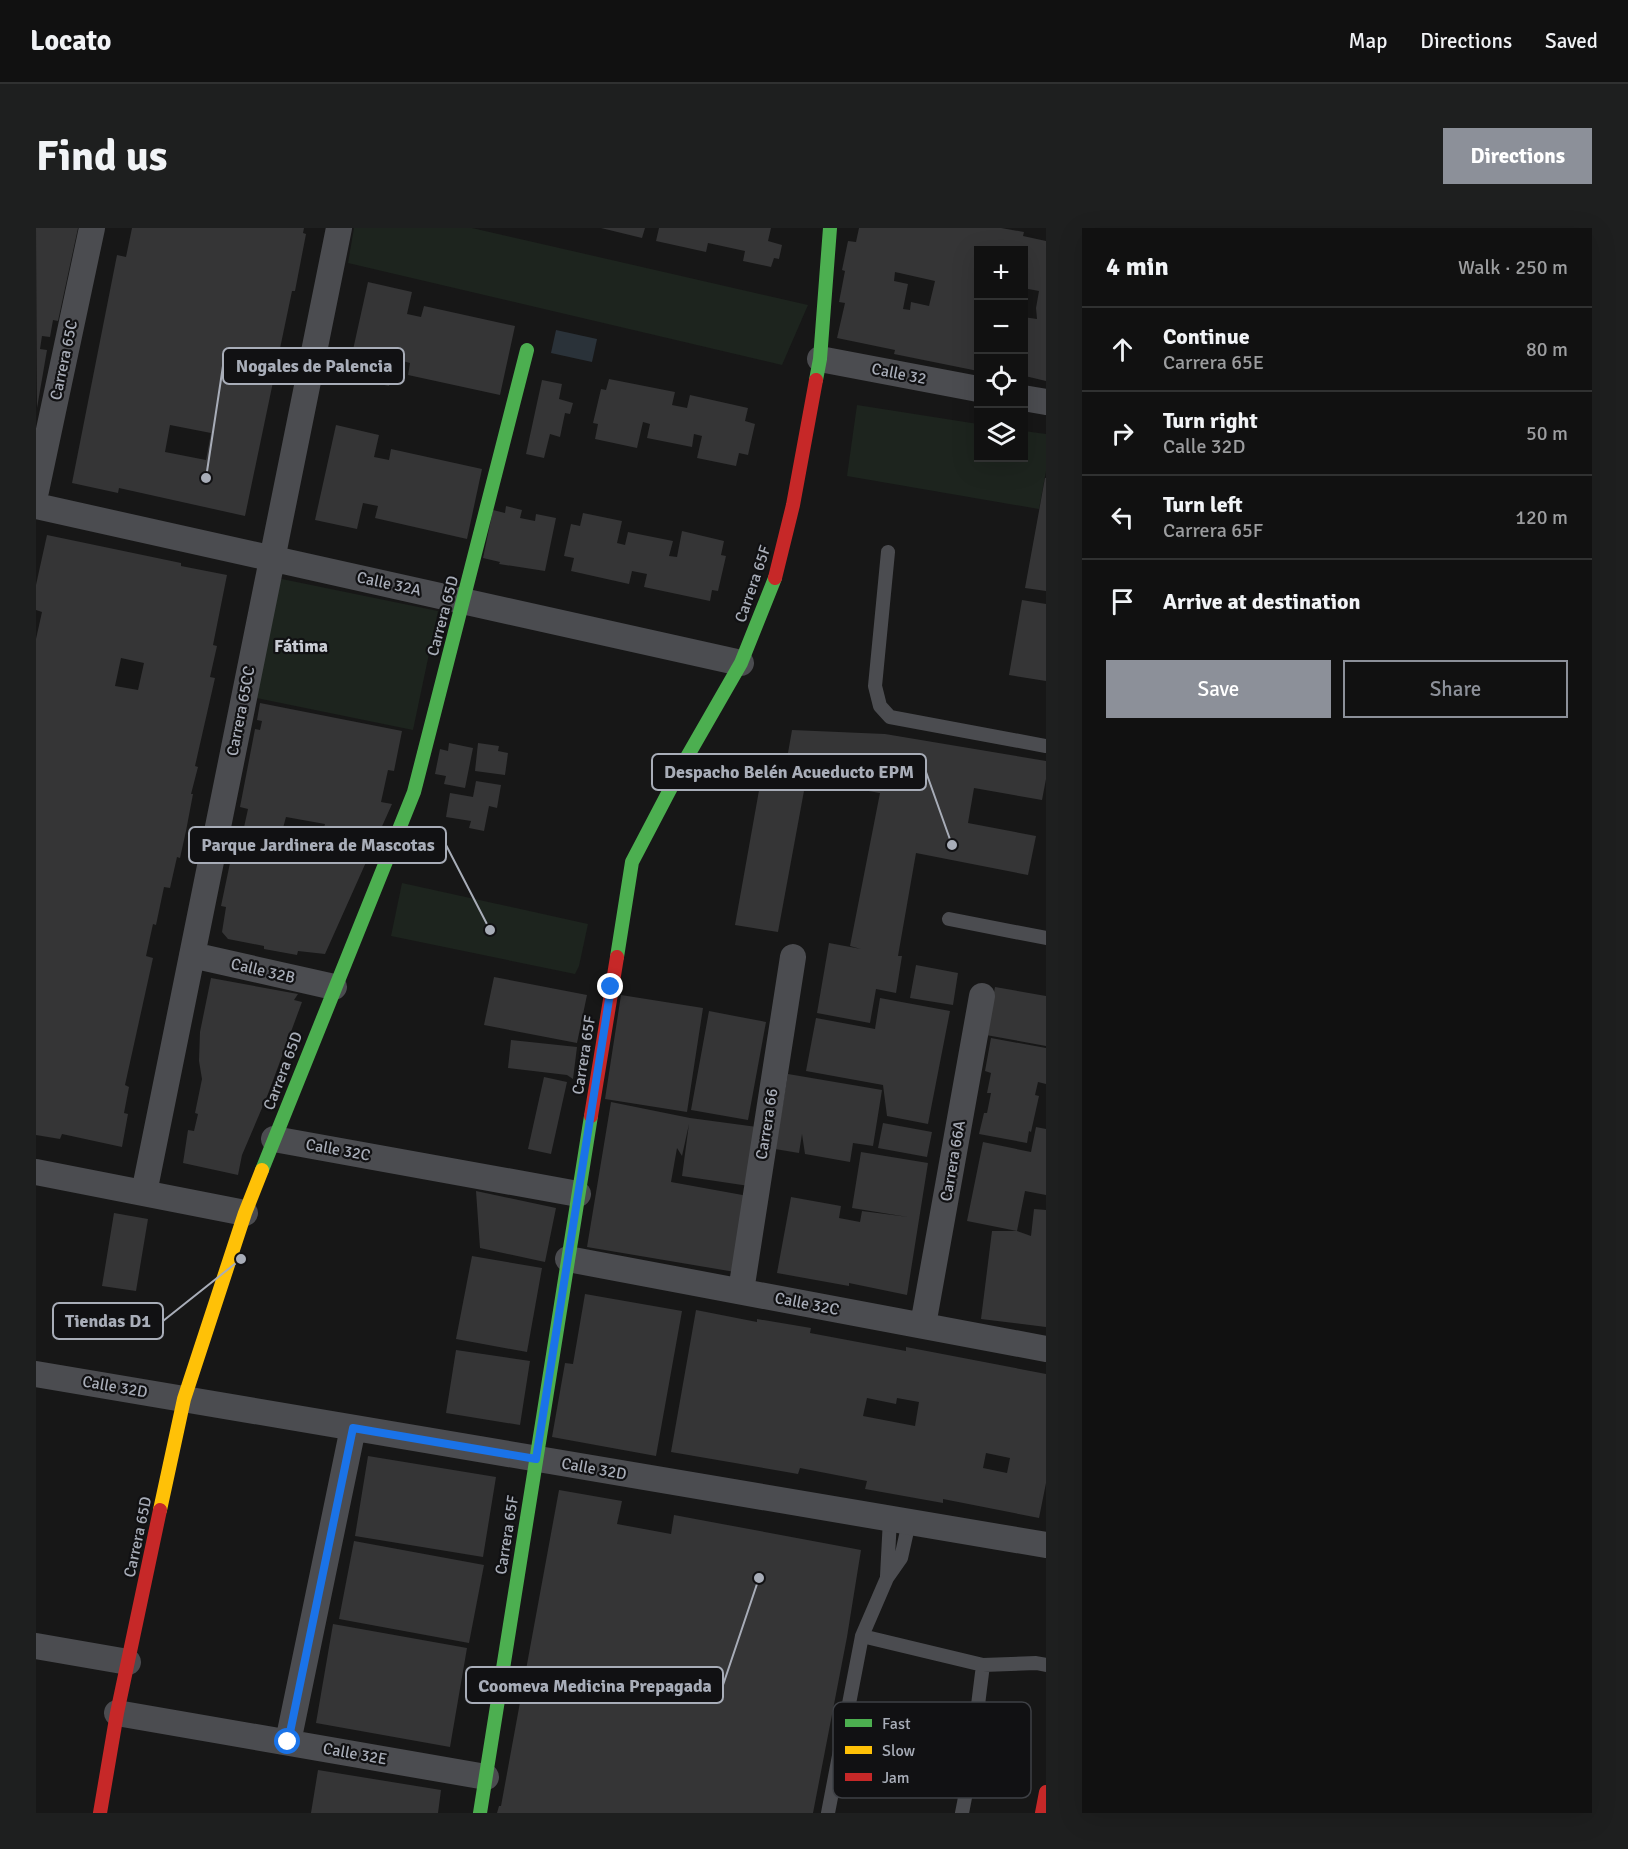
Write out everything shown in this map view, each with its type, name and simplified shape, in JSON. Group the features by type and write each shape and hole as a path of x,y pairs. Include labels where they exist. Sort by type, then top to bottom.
{"street":[{"name":"Carrera 65C","path":"36,491 92,228"},
{"name":"Carrera 65CC","path":"144,1193 339,228"},
{"name":"Carrera 65F","path":"480,1813 632,862 687,757 741,663 779,569 820,359 830,228"},
{"name":"Carrera 65D","path":"100,1813 117,1713 184,1399 245,1213 414,792 527,350"},
{"name":"Calle 32","path":"820,359 974,388"},
{"path":"1028,399 1046,402"},
{"name":"Calle 32A","path":"36,506 741,663"},
{"name":"Calle 32B","path":"192,955 334,987"},
{"name":"Carrera 66","path":"741,1291 793,957"},
{"name":"Carrera 66A","path":"923,1326 982,996"},
{"name":"Calle 32C","path":"274,1139 579,1194"},
{"path":"36,1172 245,1213"},
{"name":"Calle 32C","path":"568,1259 1046,1349"},
{"name":"Calle 32D","path":"36,1374 1046,1545"},
{"path":"288,1742 353,1428"},
{"path":"36,1646 128,1662"},
{"name":"Calle 32E","path":"117,1713 486,1777"},
{"path":"1042,1813 1046,1792"}],"lane":[{"path":"821,228 829,242"},
{"path":"888,552 875,686 880,706 890,717 1046,746"},
{"path":"949,919 1046,938"},
{"path":"849,1702 862,1636 887,1578 901,1558 900,1521"},
{"path":"862,1636 983,1665 1035,1663 1046,1665"},
{"path":"979,1702 983,1665"},
{"path":"828,1813 833,1787"},
{"path":"962,1813 965,1798"}],"shaded area":[{"path":"354,228 472,228 808,305 782,365 348,263"},
{"path":"556,330 597,339 592,362 551,353"},
{"path":"857,405 974,423 974,462 1028,462 1028,432 1046,434 1046,471 1039,509 847,476"},
{"path":"277,578 438,611 413,730 252,697"},
{"path":"402,883 588,924 579,966 575,974 391,936"}],"building":[{"path":"36,228 78,228 58,321 53,320 50,337 42,336 40,349 47,350 37,408"},
{"path":"132,228 304,228 303,233 306,234 295,291 292,291 245,516 119,488 118,493 72,483 117,255 126,257","holes":["170,425 211,433 206,460 165,452"]},
{"path":"601,228 645,228 642,238"},
{"path":"659,228 771,228 768,241 782,245 779,259 774,258 771,267 743,261 745,251 708,243 706,252 656,241"},
{"path":"859,228 1001,228 1024,232 1023,236 1046,241 1046,381 1028,377 1028,318 1037,319 1039,291 1028,289 1028,246 974,246 974,370 894,354 895,350 837,338 845,303 839,302 848,241 856,242","holes":["895,272 935,281 929,306 911,302 910,310 903,309 908,284 894,281"]},
{"path":"368,282 412,292 407,314 421,317 424,306 515,326 500,395 408,375 410,363 395,359 389,386 347,377"},
{"path":"609,379 675,392 672,405 687,408 690,395 748,408 745,421 755,424 748,455 739,453 736,466 697,458 702,436 694,434 692,447 647,438 650,424 643,422 637,448 595,439 598,424 593,423 601,389 606,390"},
{"path":"542,380 562,384 559,399 573,403 570,414 565,413 560,437 550,434 544,458 526,454"},
{"path":"336,425 379,435 374,457 389,460 391,449 482,469 467,539 375,518 378,506 363,503 357,529 315,520"},
{"path":"1046,478 1046,591 1025,588"},
{"path":"506,506 522,510 520,518 535,521 536,514 556,518 545,571 499,564 500,562 483,558 493,510 505,513"},
{"path":"583,513 622,521 617,543 625,545 628,532 673,541 669,556 677,557 682,531 724,541 721,555 726,556 718,591 712,590 710,601 644,587 647,574 632,571 629,584 571,571 574,558 564,556 571,524 580,526"},
{"path":"47,535 227,575 213,645 217,646 210,677 215,678 195,766 198,767 191,794 193,794 186,831 170,888 164,887 156,925 153,924 146,956 153,958 125,1085 129,1087 124,1113 128,1114 122,1147 62,1134 60,1139 36,1135 36,639 42,612 36,610 36,585","holes":["121,658 144,663 138,690 115,686"]},
{"path":"1022,600 1046,604 1046,681 1009,675"},
{"path":"260,703 402,731 394,771 388,770 381,802 392,804 325,954 298,951 297,955 264,949 264,946 228,939 222,932 226,907 221,906 235,839 241,841 248,809 240,807 255,729 260,730 262,721 257,720","holes":["286,817 325,824 316,856 302,853 306,833 283,828"]},
{"path":"792,730 885,734 1046,761 1046,779 1042,800 974,788 968,823 1036,836 1028,875 916,853 898,956 902,956 896,993 876,989 870,1023 817,1013 829,943 861,949 850,946 880,793 806,780 778,932 735,925 763,768 785,770"},
{"path":"449,743 473,748 465,788 444,784 446,776 435,774 440,749 448,751"},
{"path":"478,743 499,746 498,751 508,753 505,775 475,771"},
{"path":"476,781 501,785 497,808 489,806 484,831 469,828 471,821 446,817 450,793 473,797"},
{"path":"916,965 958,973 953,1005 910,998"},
{"path":"494,977 587,995 577,1043 484,1025"},
{"path":"211,978 298,994 294,1000 302,1002 268,1094 242,1155 238,1175 183,1163 188,1130 194,1131 198,1114 195,1113 202,1079 199,1061 200,1032"},
{"path":"995,987 1046,996 1046,1046 986,1035"},
{"path":"621,995 703,1008 687,1112 605,1099"},
{"path":"880,998 950,1011 928,1124 887,1116 883,1085 806,1071 816,1018 875,1029"},
{"path":"709,1011 766,1022 748,1120 691,1110"},
{"path":"991,1038 1046,1048 1046,1084 1038,1082 1035,1095 1039,1096 1027,1143 979,1134 991,1093 987,1093 991,1073 985,1071"},
{"path":"511,1040 577,1047 573,1079 567,1075 508,1068"},
{"path":"788,1074 882,1090 873,1146 853,1143 850,1162 805,1154 802,1134 799,1153 775,1149"},
{"path":"544,1077 567,1082 551,1154 528,1149"},
{"path":"611,1102 690,1118 757,1127 749,1186 682,1176 689,1124 682,1156 677,1148 671,1182 748,1196 735,1272 587,1247"},
{"path":"883,1123 932,1132 927,1157 878,1148"},
{"path":"1036,1127 1046,1129 1046,1195 1025,1191 1017,1231 967,1221 983,1142 1031,1152"},
{"path":"861,1152 928,1163 907,1295 849,1283 849,1286 777,1273 791,1197 841,1206 839,1218 860,1222 862,1211 908,1217 852,1208"},
{"path":"476,1191 556,1208 545,1262 480,1248"},
{"path":"1034,1209 1046,1210 1046,1327 981,1319 992,1231 1017,1231 1031,1236"},
{"path":"114,1213 148,1219 136,1291 102,1286"},
{"path":"472,1256 542,1268 527,1352 456,1339"},
{"path":"585,1294 682,1311 656,1456 552,1437 565,1363 573,1364"},
{"path":"696,1310 757,1322 757,1319 811,1328 810,1333 906,1351 906,1347 1046,1374 1046,1483 1039,1518 943,1499 943,1503 865,1489 867,1481 800,1468 798,1474 671,1452","holes":["867,1398 896,1404 897,1398 919,1402 915,1426 863,1416","986,1453 1010,1458 1007,1473 983,1468"]},
{"path":"456,1350 530,1361 520,1425 446,1413"},
{"path":"368,1456 496,1477 483,1557 355,1536"},
{"path":"559,1490 622,1501 617,1524 671,1534 674,1515 861,1550 847,1637 813,1813 497,1813 501,1806"},
{"path":"354,1541 484,1565 469,1643 339,1619"},
{"path":"333,1624 467,1648 450,1747 316,1723"},
{"path":"318,1770 441,1790 438,1813 311,1813"}],"traffic: fast":[{"path":"816,380 820,359 830,228"},
{"path":"262,1170 414,792 527,350"},
{"path":"617,957 632,862 687,757 741,663 775,578"},
{"path":"480,1813 591,1116"}],"traffic: slow":[{"path":"160,1510 184,1399 245,1213 262,1170"}],"traffic: jam":[{"path":"775,578 793,505 816,380"},
{"path":"591,1116 617,957"},
{"path":"100,1813 117,1713 160,1510"},
{"path":"1042,1813 1046,1792"}],"place":[{"name":"Nogales de Palencia","path":"206,478"},
{"name":"Despacho Belén Acueducto EPM","path":"952,845"},
{"name":"Parque Jardinera de Mascotas","path":"490,930"},
{"name":"Tiendas D1","path":"241,1259"},
{"name":"Coomeva Medicina Prepagada","path":"759,1578"}],"district":[{"name":"Fátima","path":"301,646"}],"route":[{"path":"288,1742 353,1428 536,1459 611,987"}]}
